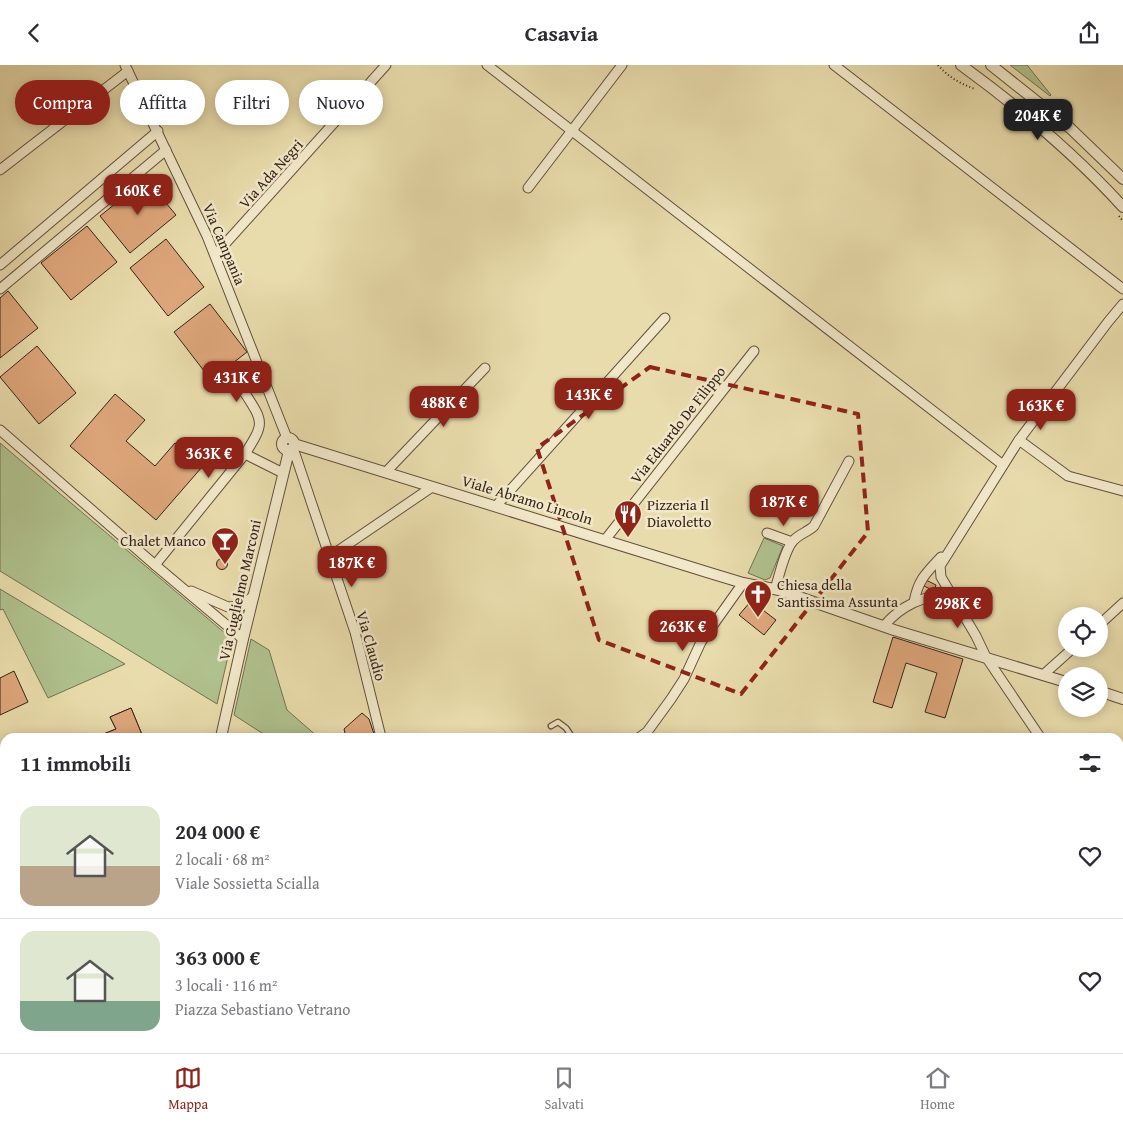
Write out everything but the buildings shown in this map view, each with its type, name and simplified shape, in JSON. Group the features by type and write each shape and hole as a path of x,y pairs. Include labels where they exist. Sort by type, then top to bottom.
{"street":[{"name":"Via Ada Negri","path":"215,255 386,65"},
{"path":"487,65 1003,465"},
{"path":"528,187 622,65"},
{"path":"834,65 1123,289"},
{"path":"961,65 1005,97 1062,146 1119,209"},
{"path":"991,65 1055,115 1123,179"},
{"name":"Via Campania","path":"127,68 215,255 291,445"},
{"path":"0,170 127,68"},
{"path":"0,265 158,131"},
{"path":"0,289 166,149"},
{"path":"1037,733 986,657 976,636 941,577 940,566 1019,440 1108,322 1123,305"},
{"path":"496,506 665,318"},
{"name":"Via Eduardo De Filippo","path":"605,540 754,351"},
{"path":"386,472 486,368"},
{"path":"155,565 245,454 257,435 261,424 259,415 242,390 263,377"},
{"path":"0,430 243,639"},
{"path":"1019,440 1068,476 1123,491"},
{"name":"Viale Abramo Lincoln","path":"291,445 386,472 743,583 775,589 884,626 1058,680"},
{"name":"Via Guglielmo Marconi","path":"222,733 291,445"},
{"name":"Via Claudio","path":"291,445 354,632 380,733"},
{"path":"245,454 283,473"},
{"path":"775,589 792,542 814,526 849,461"},
{"path":"329,557 432,487"},
{"path":"768,533 792,542"},
{"path":"914,602 920,581 927,571 949,550"},
{"path":"646,733 684,679 701,642 743,583"},
{"path":"179,585 228,607 242,606 254,595"},
{"path":"884,626 893,615 914,602 949,592"},
{"path":"1108,617 1123,603"},
{"path":"1043,675 1063,657"},
{"path":"1108,694 1123,699"}],"lane":[{"path":"551,726 558,722 569,733"}],"path":[{"path":"938,65 961,84 976,90"},
{"path":"1119,209 1123,221"}],"highlighted area":[{"path":"650,367 858,414 868,532 741,694 599,640 537,448"}],"green space":[{"path":"1010,65 1027,65 1051,95 1050,96"},
{"path":"0,443 232,639 217,704 0,571"},
{"path":"764,538 783,546 770,578 765,580 748,573"},
{"path":"0,589 125,664 48,698 3,609 0,610"},
{"path":"251,639 269,650 287,710 313,733 262,733 234,715"}],"place":[{"name":"Pizzeria Il Diavoletto","path":"628,538"},
{"name":"Chalet Manco","path":"225,565"},
{"name":"Chiesa della Santissima Assunta","path":"758,618"}]}
